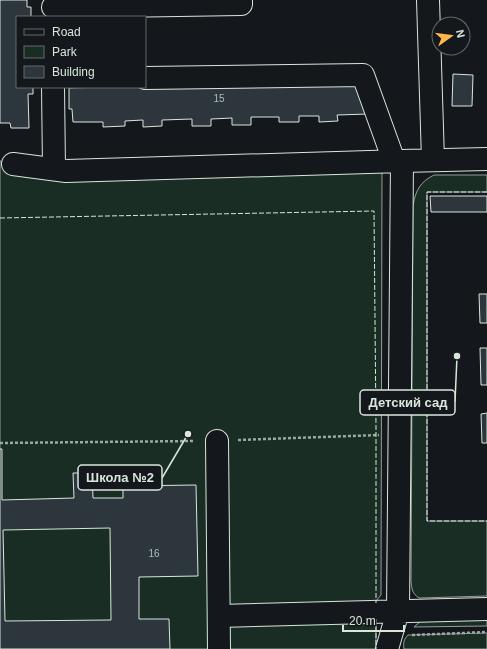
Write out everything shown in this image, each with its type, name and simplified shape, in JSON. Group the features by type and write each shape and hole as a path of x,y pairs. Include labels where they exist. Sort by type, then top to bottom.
{"street":[{"path":"52,8 241,4 241,0"},
{"path":"428,0 433,160"},
{"path":"146,78 364,75 398,161 398,611 389,642"},
{"path":"53,88 54,169"},
{"path":"13,164 66,171 487,159"},
{"path":"217,441 219,649"},
{"path":"219,616 487,609"}],"path":[{"path":"389,642 487,632"}],"green space":[{"path":"0,161 50,171 382,166 381,595 376,601 376,649 0,649"},
{"path":"434,175 487,175 487,192 427,192 427,521 487,521 487,596 419,598 414,593 411,584 413,205 419,187"},
{"path":"487,615 487,626 414,627 422,620"},
{"path":"487,633 487,649 404,649 404,641 408,635"}],"building":[{"path":"0,0 27,0 27,7 31,7 31,16 16,16 16,88 33,88 33,94 28,94 29,128 11,128 10,123 0,123"},
{"path":"453,74 473,75 472,106 452,106"},
{"path":"368,80 368,114 337,115 338,121 319,122 319,116 299,116 299,122 279,122 279,117 251,117 251,125 232,125 232,118 211,119 211,126 192,126 192,119 162,120 162,126 143,127 143,120 125,121 125,126 103,127 103,122 73,122 72,109 69,109 69,88"},
{"path":"430,196 487,196 487,212 431,212"},
{"path":"479,294 487,294 487,323 480,323"},
{"path":"480,348 487,348 487,385 481,385"},
{"path":"487,413 487,443 482,443 481,414"},
{"path":"0,449 2,449 2,500 74,498 73,473 92,473 93,498 123,498 123,486 196,485 198,576 139,577 139,619 169,619 170,649 0,649","holes":["110,528 111,620 5,621 3,530"]}],"fence":[{"path":"487,192 427,192 427,521 487,521"},
{"path":"0,218 374,211 376,603"},
{"path":"376,619 376,649"}],"place":[{"name":"Детский сад","path":"457,356"},
{"name":"Школа №2","path":"188,434"}]}
